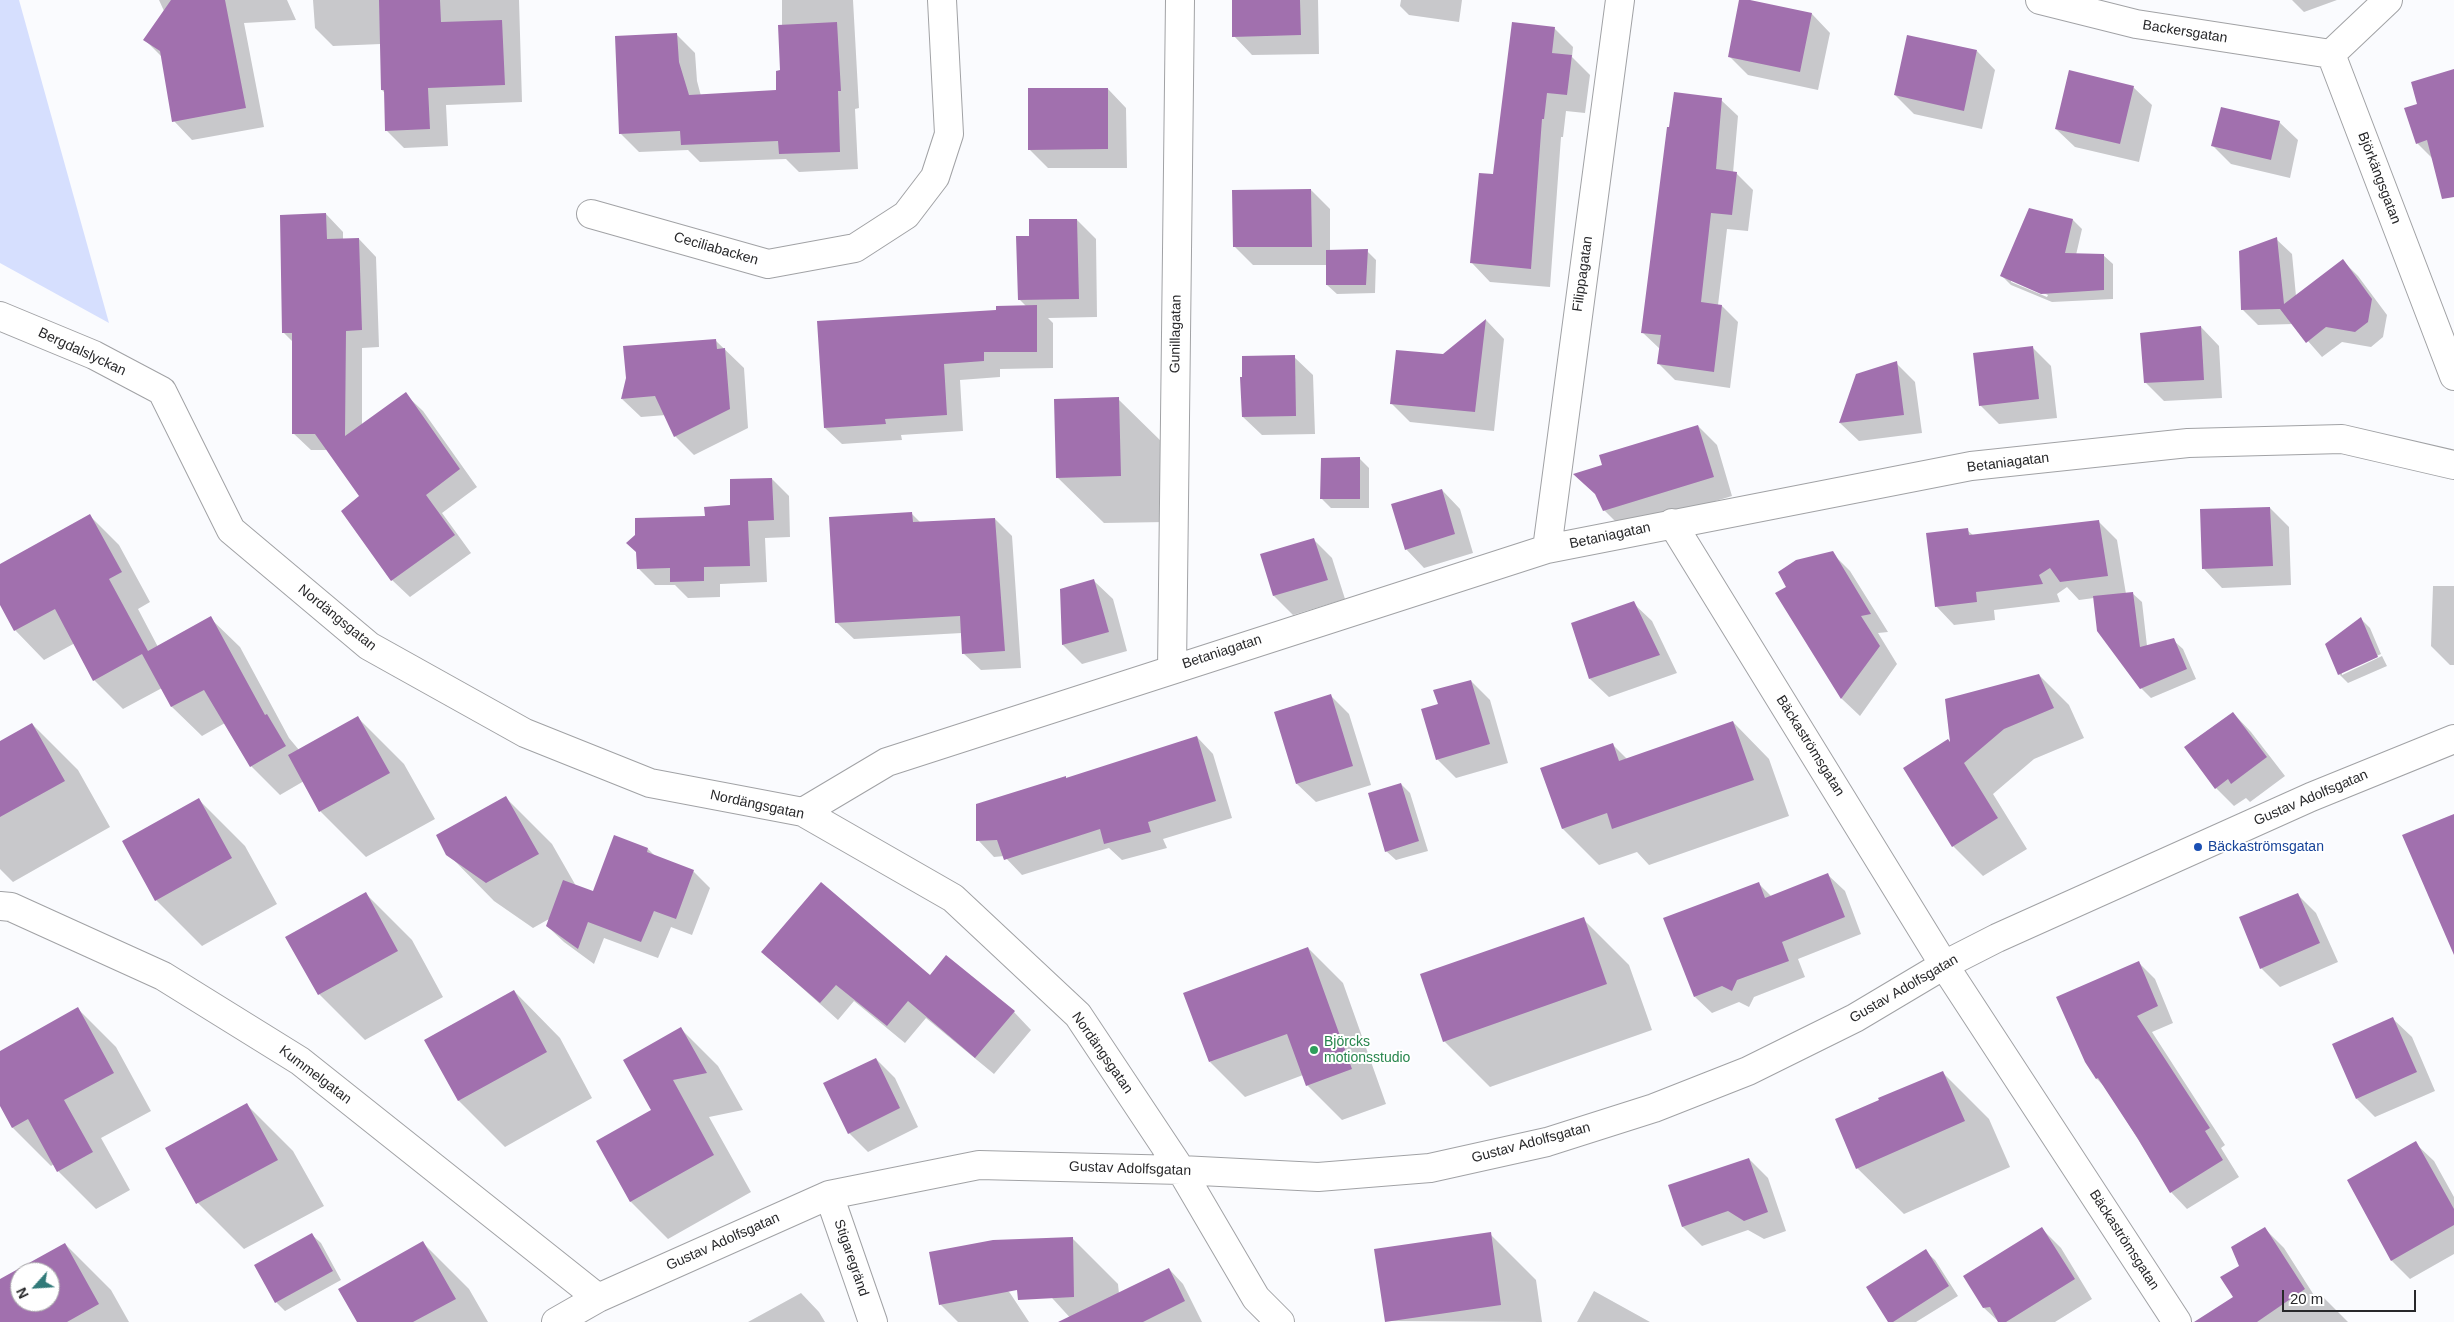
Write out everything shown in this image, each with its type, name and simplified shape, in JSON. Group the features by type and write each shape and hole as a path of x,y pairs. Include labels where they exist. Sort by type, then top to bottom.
{"street":[{"name":"Ceciliabacken","path":"591,214 768,264 855,248 906,215 935,177 949,134 942,0"},
{"name":"Gunillagatan","path":"1172,669 1180,0"},
{"name":"Filippagatan","path":"1547,549 1620,0"},
{"name":"Backersgatan","path":"2040,0 2136,24 2331,54"},
{"path":"2331,54 2388,0"},
{"name":"Björkängsgatan","path":"2331,54 2454,376"},
{"name":"Bergdalslyckan","path":"0,316 94,355 162,391"},
{"name":"Nordängsgatan","path":"162,391 231,530 369,646 525,733 650,783 804,812 953,898 1078,1015 1181,1170 1256,1298 1280,1322"},
{"name":"Betaniagatan","path":"804,812 887,762 1547,549 1672,523 1971,466 2188,443 2342,439 2454,465"},
{"name":"Bäckaströmsgatan","path":"1672,523 1944,966 2177,1322"},
{"name":"Gustav Adolfsgatan","path":"556,1322 598,1298 829,1195 979,1165 1181,1170 1318,1177 1430,1168 1547,1142 1654,1108 1748,1071 1855,1018 1944,966 1997,938 2311,797 2454,739"},
{"name":"Kummelgatan","path":"0,906 11,908 163,976 300,1061 598,1298"},
{"name":"Stigaregränd","path":"829,1195 873,1322"}],"shaded area":[{"path":"0,0 19,0 109,323 0,263"}],"building":[{"path":"171,0 225,0 246,108 172,122 160,51 143,40"},
{"path":"379,0 440,0 441,22 502,20 505,85 428,88 430,129 385,131 384,90 381,90"},
{"path":"1232,0 1300,0 1301,35 1232,37"},
{"path":"1739,0 1750,0 1812,13 1800,72 1728,57"},
{"path":"837,22 841,91 838,91 840,152 779,154 778,141 681,145 680,131 619,134 615,36 677,33 679,62 689,95 776,90 776,71 780,70 778,25"},
{"path":"1512,22 1555,27 1552,53 1572,55 1567,95 1547,93 1544,119 1542,119 1531,269 1470,263 1479,173 1493,174"},
{"path":"1907,35 1977,50 1964,111 1894,95"},
{"path":"2454,69 2454,197 2442,199 2427,140 2416,144 2404,108 2417,104 2411,82"},
{"path":"2069,70 2134,86 2120,144 2055,129"},
{"path":"1028,88 1108,88 1108,149 1028,150"},
{"path":"1674,92 1722,98 1716,169 1737,172 1732,215 1711,213 1701,302 1722,305 1714,372 1657,364 1661,335 1641,333 1667,127 1669,127"},
{"path":"2221,107 2280,121 2271,160 2211,146"},
{"path":"1311,189 1312,247 1233,247 1232,190"},
{"path":"2029,208 2073,219 2065,253 2104,254 2104,290 2041,294 2000,276"},
{"path":"326,213 327,239 359,238 362,330 346,331 345,436 406,392 460,469 426,495 455,535 391,581 341,511 359,496 315,434 292,434 292,333 282,333 280,215"},
{"path":"1029,219 1077,219 1079,299 1018,300 1016,236 1029,236"},
{"path":"2277,237 2284,304 2343,259 2372,299 2368,322 2355,332 2326,327 2306,343 2280,309 2241,310 2239,251"},
{"path":"1368,249 1366,285 1326,285 1326,250"},
{"path":"1037,305 1037,352 984,352 984,361 944,364 947,415 885,419 886,424 824,428 817,321 996,310 996,306"},
{"path":"1486,319 1475,412 1390,404 1396,350 1443,354"},
{"path":"2201,326 2204,380 2144,383 2140,333"},
{"path":"716,339 717,349 725,348 730,409 674,437 655,396 621,399 626,378 623,346"},
{"path":"2033,346 2039,399 1979,406 1973,353"},
{"path":"1295,355 1296,416 1242,417 1240,377 1242,377 1242,356"},
{"path":"1897,361 1904,415 1839,423 1856,374"},
{"path":"1119,397 1121,476 1056,478 1054,399"},
{"path":"1698,425 1714,477 1603,511 1595,494 1573,474 1602,465 1599,455"},
{"path":"1360,457 1360,499 1320,499 1321,458"},
{"path":"772,478 774,520 748,521 750,566 704,567 704,581 670,582 670,568 637,569 636,552 626,543 635,535 635,518 705,516 704,507 730,505 730,479"},
{"path":"1442,489 1455,534 1405,550 1391,504"},
{"path":"2270,507 2273,566 2202,569 2200,509"},
{"path":"912,512 913,522 995,518 1005,651 962,654 960,616 835,623 829,517"},
{"path":"90,514 122,572 109,579 148,651 211,616 265,715 267,714 286,746 250,767 204,690 171,707 142,654 93,681 55,609 14,631 0,605 0,564"},
{"path":"2099,520 2108,576 2060,582 2050,568 2039,575 2043,584 1976,592 1977,602 1935,607 1926,533 1968,528 1969,535"},
{"path":"1314,538 1328,580 1273,596 1260,554"},
{"path":"1833,551 1871,614 1861,616 1880,646 1841,699 1775,593 1786,587 1778,572 1796,560"},
{"path":"1094,579 1109,632 1062,645 1060,589"},
{"path":"2133,592 2140,647 2174,638 2187,669 2140,689 2097,631 2093,596"},
{"path":"1634,601 1660,655 1589,679 1571,623"},
{"path":"2361,617 2378,657 2338,675 2325,644"},
{"path":"2039,674 2054,708 2004,729 1964,763 1998,818 1952,847 1903,768 1948,739 1950,742 1945,699"},
{"path":"1471,680 1490,744 1436,760 1421,709 1438,704 1433,690"},
{"path":"1331,694 1353,766 1296,784 1274,712"},
{"path":"2233,712 2267,757 2231,784 2228,779 2215,789 2184,747"},
{"path":"358,716 390,773 319,812 288,755"},
{"path":"1733,721 1754,780 1612,829 1607,813 1562,829 1540,768 1613,743 1619,761"},
{"path":"32,723 65,781 0,817 0,741"},
{"path":"1197,736 1216,801 1148,822 1151,832 1104,844 1100,829 1004,860 997,840 976,841 976,804 1066,776 1066,778"},
{"path":"1401,783 1419,841 1385,852 1368,793"},
{"path":"506,796 539,854 486,883 446,855 436,835"},
{"path":"199,798 232,858 155,901 122,841"},
{"path":"2454,814 2454,955 2402,835"},
{"path":"614,835 648,848 647,852 694,870 676,919 654,911 641,942 588,922 578,949 546,926 563,880 593,891"},
{"path":"1828,873 1845,917 1782,942 1789,961 1737,980 1732,991 1722,986 1694,997 1663,918 1759,882 1765,898"},
{"path":"821,882 930,975 946,955 1015,1011 975,1058 908,1001 887,1026 836,985 820,1003 761,952"},
{"path":"366,892 398,951 318,995 285,937"},
{"path":"2298,893 2320,943 2260,969 2239,917"},
{"path":"1584,917 1607,984 1443,1042 1420,974"},
{"path":"1308,947 1352,1069 1306,1086 1287,1034 1209,1062 1183,993"},
{"path":"2139,961 2158,1006 2137,1016 2210,1128 2205,1131 2223,1160 2170,1193 2138,1139 2098,1078 2096,1079 2085,1062 2056,997"},
{"path":"514,990 547,1052 458,1101 424,1040"},
{"path":"78,1007 114,1073 64,1100 93,1152 57,1172 28,1119 12,1128 0,1106 0,1051"},
{"path":"2393,1017 2417,1072 2356,1099 2332,1044"},
{"path":"681,1027 707,1073 673,1080 714,1155 630,1202 596,1141 651,1110 623,1060"},
{"path":"876,1058 900,1108 848,1134 823,1083"},
{"path":"1943,1071 1965,1121 1856,1169 1835,1119 1879,1100 1878,1098"},
{"path":"247,1103 278,1160 196,1204 165,1148"},
{"path":"2416,1141 2454,1209 2454,1225 2391,1261 2347,1180"},
{"path":"1749,1158 1768,1212 1744,1221 1728,1211 1682,1227 1668,1185"},
{"path":"2042,1227 2075,1279 2006,1322 1998,1322 1990,1307 1983,1308 1963,1276"},
{"path":"2265,1227 2305,1289 2257,1322 2194,1322 2233,1297 2220,1277 2239,1266 2231,1247"},
{"path":"1491,1232 1501,1305 1385,1322 1374,1249"},
{"path":"312,1233 333,1271 275,1303 254,1265"},
{"path":"1073,1237 1074,1297 1018,1300 1017,1290 939,1305 929,1252 993,1240"},
{"path":"423,1241 456,1299 413,1322 357,1322 338,1289"},
{"path":"65,1243 99,1304 67,1322 0,1322 0,1279 10,1273 10,1312 60,1312 60,1262 31,1262"},
{"path":"1926,1249 1949,1286 1893,1322 1888,1322 1866,1287"},
{"path":"1169,1268 1185,1301 1143,1322 1058,1322"}],"place":[{"name":"Bäckaströmsgatan","path":"2198,847"},
{"name":"Björcks motionsstudio","path":"1314,1050"}]}
